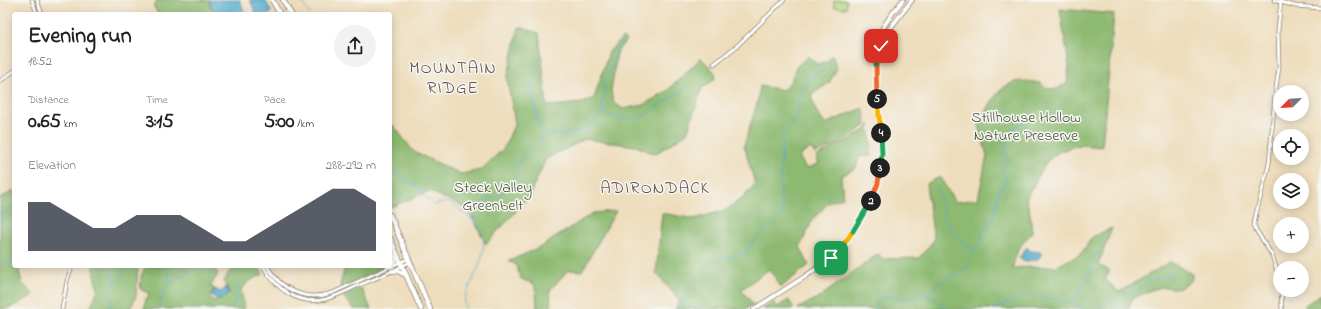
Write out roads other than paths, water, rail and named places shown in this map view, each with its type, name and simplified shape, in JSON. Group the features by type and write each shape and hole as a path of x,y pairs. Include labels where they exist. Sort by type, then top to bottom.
{"highway":[{"path":"272,0 279,12"},
{"path":"283,0 290,12"},
{"path":"276,7 276,12"},
{"path":"392,220 430,309"},
{"path":"392,243 421,309"},
{"path":"396,254 392,268 406,275"}],"main road":[{"path":"876,63 873,58 880,33 888,18 903,0"},
{"path":"754,309 806,276 831,258 841,248 867,209 878,183 882,154 877,103 876,63 881,46 892,25 912,0"},
{"path":"888,18 889,23 892,25"}],"street":[{"path":"32,0 36,12"},
{"path":"37,0 41,12"},
{"path":"714,64 748,36 784,0"},
{"path":"1274,0 1321,8"},
{"path":"1274,261 1272,255 1254,225 1269,164 1279,67 1278,30 1280,1"},
{"path":"0,81 12,72"},
{"path":"264,268 271,280 288,294 307,300 326,299 409,260"},
{"path":"62,309 67,281 71,268"},
{"path":"268,268 281,284 293,292 304,295 325,295 368,280"},
{"path":"1281,297 1282,309"}],"water":[{"path":"212,0 240,0 244,12 218,12 211,7 210,3"},
{"path":"250,0 265,0 271,10 270,12 255,12"},
{"path":"1027,247 1031,251 1039,251 1042,254 1037,260 1021,260 1019,258"},
{"path":"226,287 229,292 225,297 217,299 212,296 215,289 221,292"}],"waterway":[{"path":"300,0 309,12"},
{"path":"602,113 602,105 605,95 603,83 613,66 612,59 614,52 623,41"},
{"path":"538,56 538,72 535,75 535,79 531,82 531,86 538,122 543,136"},
{"path":"680,309 689,289 710,266 722,258 745,252 757,238 781,216 780,179 783,133 792,125 799,108 799,94 810,78 817,72 824,69"},
{"path":"475,223 474,216 481,205 487,199 498,197 518,175 516,165 517,162 535,149 543,137 550,134 562,135 591,127 602,113 627,120 640,118 687,87"},
{"path":"875,309 876,303 882,297 911,298 925,295 950,276 960,274 966,268 973,251 982,241 982,232 989,226 992,220 997,203 997,194 1005,180 1003,172 1003,167 1007,161 1005,147 1010,140 1011,131 1037,115"},
{"path":"392,170 418,188 433,205 447,202 452,204 473,220 482,232 484,247 478,269 466,295 465,309"},
{"path":"936,186 941,197 940,204 944,208 943,216 950,228 972,250"},
{"path":"0,220 3,214 12,206"},
{"path":"1071,303 1089,275 1092,263 1102,245"},
{"path":"0,262 7,262 12,258"},
{"path":"109,268 115,282"},
{"path":"111,309 111,288 126,268"},
{"path":"160,309 161,298 169,282 168,268"},
{"path":"169,282 185,276 196,268"},
{"path":"1097,309 1113,297 1134,292 1148,281 1173,274"},
{"path":"231,309 235,303 238,283"},
{"path":"994,309 1028,294 1076,304 1081,306 1083,309"},
{"path":"925,295 934,299 948,309"}],"district":[{"name":"MOUNTAIN RIDGE","path":"453,77"},
{"name":"ADIRONDACK","path":"655,187"}],"park label":[{"name":"Stillhouse Hollow Nature Preserve","path":"1026,125"},
{"name":"Steck Valley Greenbelt","path":"493,195"}]}
